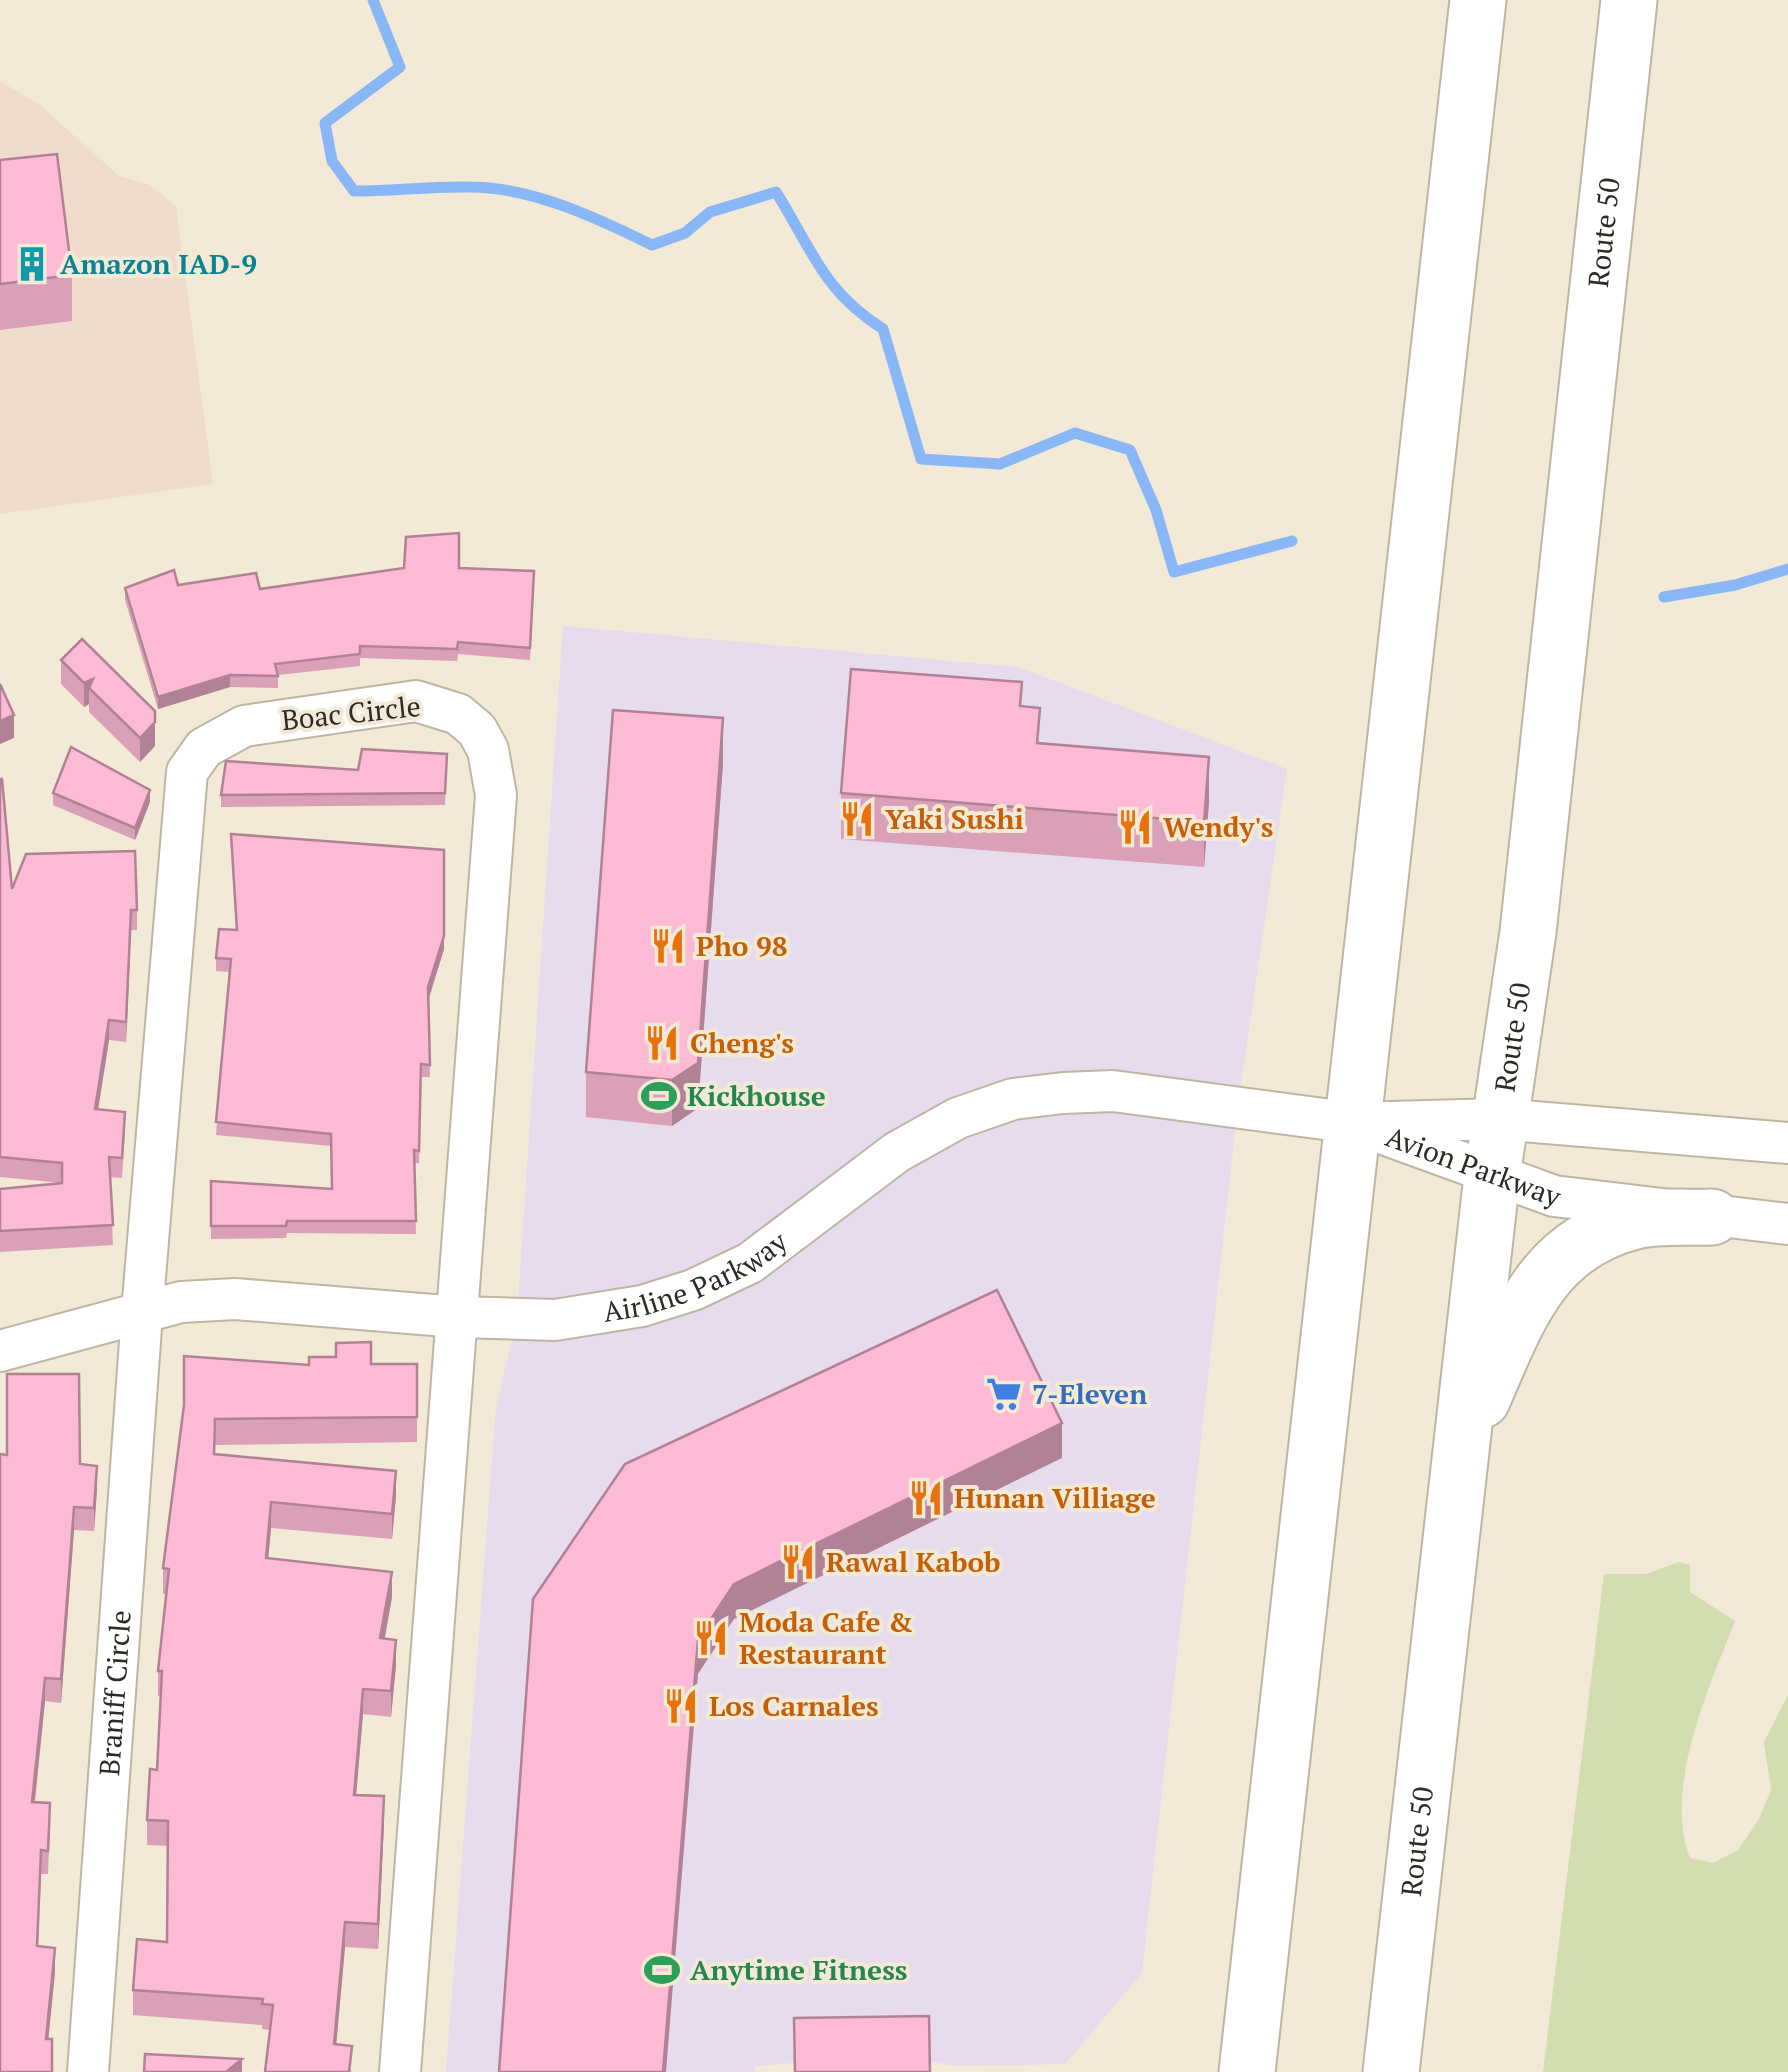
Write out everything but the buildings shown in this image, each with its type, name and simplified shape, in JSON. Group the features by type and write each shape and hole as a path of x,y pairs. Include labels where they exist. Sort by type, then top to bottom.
{"highway":[{"path":"1248,2072 1478,0"},
{"name":"Route 50","path":"1391,2072 1492,1176 1528,932 1629,0"},
{"path":"1459,1453 1523,1305 1540,1280 1595,1233 1639,1220 1712,1216"}],"street":[{"name":"Boac Circle","path":"142,1313 188,772 204,748 244,726 416,701 458,714 477,730 488,750 496,796 458,1317"},
{"name":"Airline Parkway","path":"0,1351 180,1302 235,1300 458,1317 583,1318 642,1306 693,1290 750,1264 897,1152 958,1118 1014,1099 1113,1091 1354,1123"},
{"name":"Avion Parkway","path":"1354,1123 1499,1118 1788,1143"},
{"name":"Avion Parkway","path":"1354,1123 1554,1196 1788,1224"},
{"name":"Braniff Circle","path":"88,2072 142,1313"},
{"path":"400,2072 458,1317"}],"shaded area":[{"path":"0,81 41,106 119,176 148,184 176,206 213,484 0,514"},
{"path":"563,626 1018,667 1287,769 1238,1105 1142,1973 1065,2064 954,2066 929,2061 794,2063 755,2066 754,2072 446,2072 496,1407 517,1318"}],"green space":[{"path":"1679,1562 1690,1565 1690,1592 1735,1621 1702,1707 1686,1769 1683,1830 1690,1858 1713,1863 1738,1850 1759,1819 1771,1790 1764,1742 1788,1695 1788,2072 1543,2072 1604,1574 1646,1574"}],"waterway":[{"path":"373,0 400,67 325,123 332,161 354,191 455,187 517,192 587,215 652,245 685,233 710,212 776,192 832,284 883,329 921,459 1000,464 1075,433 1130,450 1156,510 1174,572 1292,541"},
{"path":"1664,597 1735,585 1788,569"}],"place":[{"name":"Amazon IAD-9","path":"32,264"},
{"name":"Yaki Sushi","path":"857,819"},
{"name":"Wendy's","path":"1135,827"},
{"name":"Pho 98","path":"668,946"},
{"name":"Cheng's","path":"662,1043"},
{"name":"Kickhouse","path":"659,1096"},
{"name":"7-Eleven","path":"1004,1394"},
{"name":"Hunan Villiage","path":"926,1498"},
{"name":"Rawal Kabob","path":"798,1562"},
{"name":"Moda Cafe & Restaurant","path":"711,1638"},
{"name":"Los Carnales","path":"681,1706"},
{"name":"Anytime Fitness","path":"662,1970"}]}
